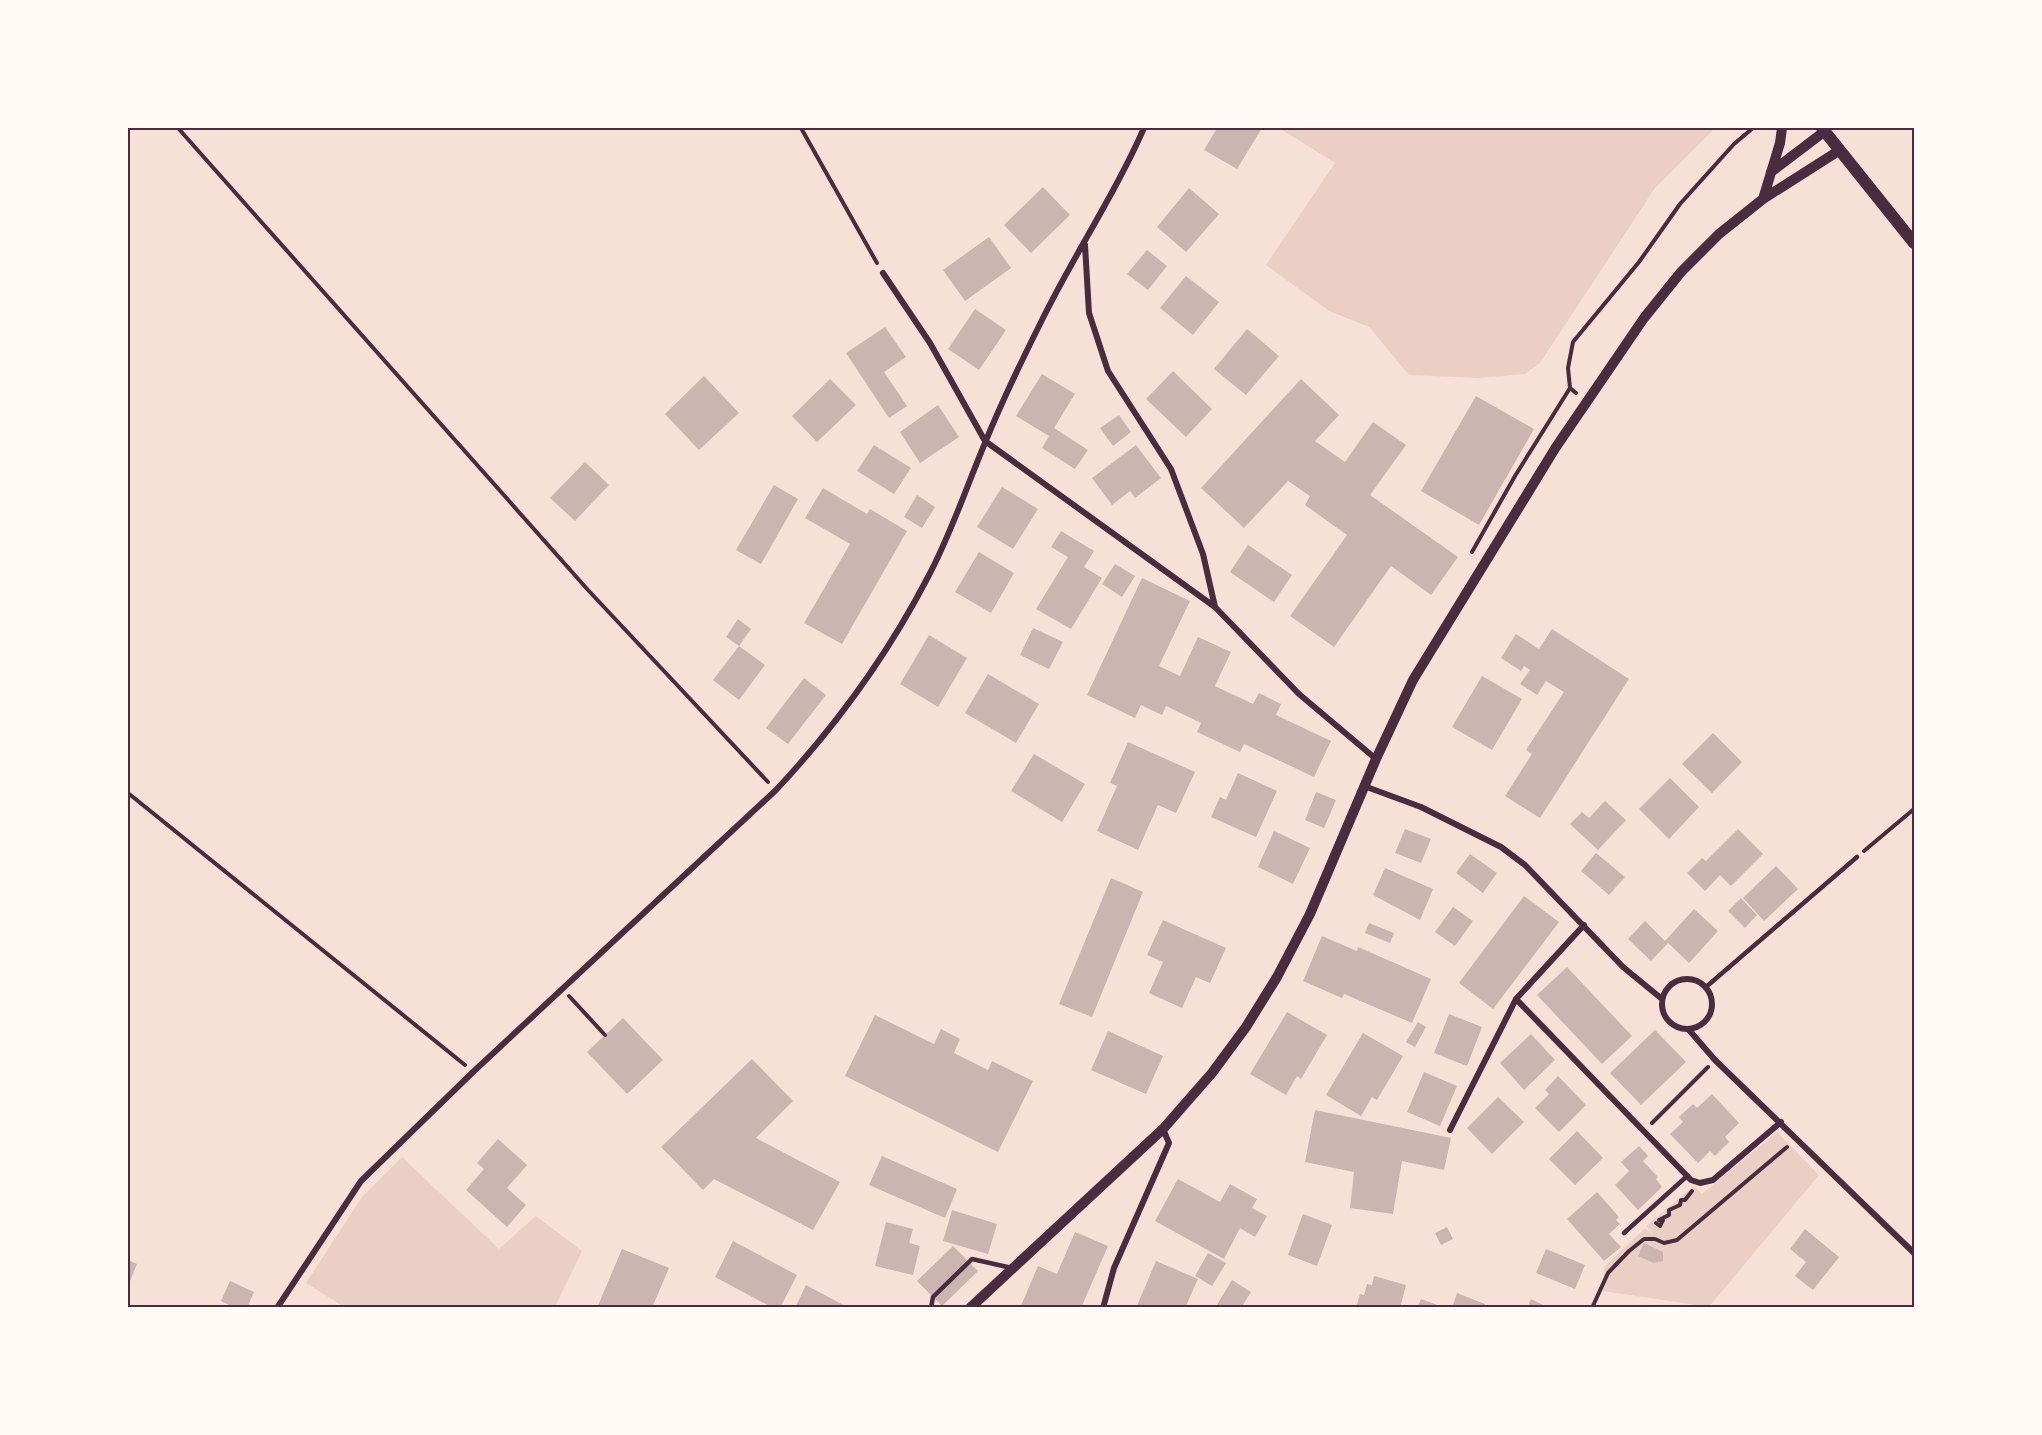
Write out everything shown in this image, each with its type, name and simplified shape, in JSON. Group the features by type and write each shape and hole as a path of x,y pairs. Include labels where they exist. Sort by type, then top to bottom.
{"main road":[{"path":"1824,129 1914,243"}],"street":[{"path":"277,1308 295,1277 361,1181 473,1072 776,790 814,750 892,641 928,576 1043,317 1130,160 1144,128"},
{"path":"1763,199 1780,143 1782,128"},
{"path":"1771,172 1824,129"},
{"path":"970,1308 1163,1129 1228,1052 1277,977 1330,870 1364,786 1413,680 1500,536 1586,402 1663,294 1719,234 1763,199 1840,150"},
{"path":"1085,244 1089,313 1108,371 1171,469 1203,554 1215,607"},
{"path":"883,273 930,343 986,441 1215,607 1299,694 1376,759"},
{"path":"1364,786 1421,807 1501,847 1525,865 1641,984 1662,999"},
{"path":"1449,1130 1516,999 1584,925"},
{"path":"1692,979 1706,987 1711,995 1711,1013 1706,1022 1689,1029 1681,1029 1663,1015 1664,992 1676,981 1692,979"},
{"path":"1516,999 1686,1177 1700,1183 1713,1180 1781,1122"},
{"path":"1689,1029 1715,1060 1914,1253"},
{"path":"1103,1308 1114,1268 1168,1143 1163,1129"}],"lane":[{"path":"1706,987 1857,857"},
{"path":"1624,1233 1686,1177"},
{"path":"931,1308 933,1297 972,1259 1012,1268"}],"path":[{"path":"178,128 588,590 759,772"},
{"path":"801,128 883,273"},
{"path":"1469,558 1515,476 1570,387 1568,369 1573,342 1639,262 1680,204 1734,144 1753,128"},
{"path":"1570,387 1586,402"},
{"path":"128,793 473,1072"},
{"path":"1857,857 1914,810"},
{"path":"569,996 605,1035"},
{"path":"1643,1132 1715,1060"},
{"path":"1592,1308 1608,1273 1629,1251 1644,1239 1654,1239 1664,1243 1677,1240 1797,1138"},
{"path":"1663,1220 1669,1215 1672,1216 1674,1210 1684,1205 1685,1200 1690,1196"}],"shaded area":[{"path":"1279,128 1715,128 1655,188 1540,363 1525,374 1479,378 1409,375 1369,327 1329,311 1266,265 1335,163"},
{"path":"1777,1132 1819,1175 1709,1307 1603,1291 1604,1267 1645,1228 1654,1235 1646,1226 1694,1186 1702,1194"},
{"path":"402,1157 499,1249 536,1216 582,1251 555,1307 344,1307 306,1283 362,1197"}],"building":[{"path":"1217,128 1262,128 1237,169 1204,150"},
{"path":"1043,187 1070,215 1031,253 1004,225"},
{"path":"1189,188 1219,214 1186,252 1157,227"},
{"path":"989,237 1011,268 965,301 943,270"},
{"path":"1147,250 1167,266 1148,290 1127,274"},
{"path":"1186,276 1219,302 1193,335 1160,308"},
{"path":"975,309 1006,330 979,370 948,349"},
{"path":"885,327 906,357 884,372 907,406 889,418 846,353"},
{"path":"1247,329 1279,356 1246,395 1214,369"},
{"path":"1173,371 1212,409 1186,437 1146,399"},
{"path":"1042,374 1075,394 1054,428 1088,450 1075,469 1042,448 1049,436 1016,416"},
{"path":"704,376 739,413 699,450 665,414"},
{"path":"830,379 856,405 817,442 792,416"},
{"path":"1301,379 1339,415 1315,441 1345,462 1373,422 1406,445 1370,495 1458,557 1431,595 1391,566 1334,647 1290,616 1347,535 1305,505 1310,496 1288,481 1244,528 1201,488"},
{"path":"1476,396 1534,429 1479,525 1421,491"},
{"path":"938,405 959,437 920,463 900,432"},
{"path":"1119,415 1131,432 1113,446 1100,428"},
{"path":"874,445 911,468 894,494 857,471"},
{"path":"1136,445 1161,478 1135,498 1130,491 1112,505 1092,478"},
{"path":"585,462 609,485 575,521 550,498"},
{"path":"774,485 798,499 761,564 736,550"},
{"path":"1002,487 1038,509 1013,549 977,527"},
{"path":"823,488 867,514 870,509 907,531 842,644 804,623 850,544 805,518"},
{"path":"917,495 935,507 922,528 904,517"},
{"path":"1061,531 1094,551 1084,567 1102,578 1071,629 1036,609 1068,557 1051,547"},
{"path":"1248,545 1292,575 1274,602 1230,572"},
{"path":"979,552 1014,573 991,613 955,592"},
{"path":"1115,564 1135,576 1122,597 1102,584"},
{"path":"1142,578 1190,601 1159,666 1180,676 1198,637 1231,652 1215,686 1253,704 1259,693 1281,704 1276,715 1331,741 1314,777 1244,744 1240,752 1197,732 1201,723 1166,706 1162,715 1141,705 1135,718 1087,695"},
{"path":"738,619 751,629 739,646 726,637"},
{"path":"1033,628 1063,642 1049,669 1020,655"},
{"path":"1552,629 1629,679 1540,818 1505,796 1532,754 1526,750 1564,692 1546,681 1537,695 1520,684 1530,670 1524,666 1521,671 1501,658 1516,634 1539,649"},
{"path":"929,635 967,658 938,707 900,684"},
{"path":"739,646 765,665 739,700 713,680"},
{"path":"988,674 1039,704 1016,743 965,713"},
{"path":"1482,676 1522,699 1492,750 1452,727"},
{"path":"804,678 826,695 788,744 766,728"},
{"path":"1713,733 1742,762 1712,793 1682,764"},
{"path":"1128,742 1195,772 1176,813 1158,805 1138,850 1097,831 1117,786 1110,783"},
{"path":"1034,754 1085,784 1062,822 1011,791"},
{"path":"1238,773 1277,791 1256,837 1211,817 1220,797 1226,800"},
{"path":"1670,778 1699,807 1669,839 1639,809"},
{"path":"1316,792 1336,800 1324,828 1305,820"},
{"path":"1605,801 1626,820 1598,850 1570,824 1582,812 1589,818"},
{"path":"1405,829 1431,839 1421,863 1395,853"},
{"path":"1738,829 1763,854 1731,886 1720,875 1705,891 1687,873 1702,858 1706,861"},
{"path":"1274,831 1310,848 1293,884 1258,867"},
{"path":"1596,853 1625,877 1609,895 1581,871"},
{"path":"1470,854 1497,873 1483,893 1456,873"},
{"path":"1776,866 1798,889 1764,921 1743,898"},
{"path":"1385,868 1433,889 1420,920 1373,895"},
{"path":"1111,878 1143,892 1092,1017 1059,1004"},
{"path":"1524,896 1559,922 1493,1009 1459,983"},
{"path":"1741,898 1757,915 1745,928 1728,911"},
{"path":"1453,907 1473,921 1455,946 1435,932"},
{"path":"1694,909 1718,931 1689,963 1668,943 1651,961 1628,939 1645,921 1665,941"},
{"path":"1163,920 1226,948 1210,983 1196,977 1182,1008 1149,993 1163,962 1147,955"},
{"path":"1369,923 1394,933 1390,943 1365,933"},
{"path":"1322,936 1357,951 1358,947 1431,979 1412,1023 1344,994 1342,998 1303,981"},
{"path":"1567,967 1632,1036 1602,1064 1537,995"},
{"path":"1287,1012 1327,1035 1301,1079 1297,1076 1286,1095 1250,1074"},
{"path":"1449,1014 1482,1027 1467,1066 1434,1053"},
{"path":"875,1015 934,1044 941,1029 960,1039 954,1053 988,1070 992,1061 1033,1081 998,1152 845,1076"},
{"path":"623,1018 663,1060 627,1094 587,1052"},
{"path":"1418,1022 1426,1027 1415,1047 1406,1042"},
{"path":"1655,1030 1686,1062 1641,1105 1610,1073"},
{"path":"1108,1031 1163,1056 1146,1094 1091,1070"},
{"path":"1363,1033 1403,1056 1377,1100 1372,1097 1361,1116 1326,1095"},
{"path":"1531,1034 1555,1060 1524,1090 1500,1063"},
{"path":"752,1059 793,1101 756,1138 840,1182 813,1230 714,1179 703,1190 661,1147"},
{"path":"1424,1072 1457,1086 1440,1126 1407,1112"},
{"path":"1558,1076 1586,1105 1559,1132 1535,1108 1549,1094 1545,1090"},
{"path":"1712,1094 1739,1123 1725,1137 1729,1142 1715,1156 1710,1151 1698,1163 1670,1134 1683,1122 1679,1117 1693,1104 1697,1108"},
{"path":"1498,1097 1524,1122 1492,1154 1467,1128"},
{"path":"1315,1110 1451,1138 1444,1170 1402,1161 1393,1214 1350,1208 1354,1172 1305,1162"},
{"path":"1577,1131 1603,1158 1575,1185 1549,1159"},
{"path":"498,1139 527,1165 507,1188 526,1205 507,1227 466,1190 484,1169 477,1163"},
{"path":"1639,1146 1648,1156 1643,1161 1658,1177 1656,1179 1662,1187 1638,1210 1615,1185 1629,1171 1621,1162"},
{"path":"882,1156 957,1189 945,1218 869,1185"},
{"path":"1178,1179 1220,1202 1230,1184 1257,1199 1252,1208 1267,1216 1255,1237 1240,1228 1224,1259 1155,1221"},
{"path":"1597,1192 1619,1217 1616,1220 1620,1224 1609,1234 1621,1247 1604,1261 1567,1219"},
{"path":"952,1210 997,1224 988,1254 943,1241"},
{"path":"1303,1214 1332,1225 1317,1266 1288,1255"},
{"path":"886,1222 913,1229 909,1243 920,1246 913,1275 875,1266"},
{"path":"1447,1227 1453,1239 1441,1245 1435,1233"},
{"path":"1805,1229 1839,1257 1813,1290 1795,1276 1806,1262 1790,1249"},
{"path":"1075,1232 1108,1246 1081,1308 1020,1308 1038,1266 1057,1274"},
{"path":"733,1241 797,1275 780,1308 773,1308 715,1277"},
{"path":"1644,1243 1663,1252 1663,1261 1654,1263 1638,1256"},
{"path":"953,1246 978,1271 942,1306 917,1281"},
{"path":"622,1249 669,1268 652,1308 597,1308"},
{"path":"1546,1249 1585,1265 1575,1289 1536,1273"},
{"path":"1208,1253 1226,1263 1212,1286 1195,1276"},
{"path":"128,1260 137,1264 128,1286"},
{"path":"1156,1261 1198,1279 1185,1308 1136,1308"},
{"path":"1374,1276 1406,1285 1400,1308 1356,1308 1360,1294 1364,1295 1367,1284 1372,1285"},
{"path":"1232,1280 1251,1292 1241,1308 1215,1308"},
{"path":"230,1281 254,1292 247,1308 235,1308 221,1301"},
{"path":"806,1285 849,1308 795,1308"},
{"path":"1457,1293 1485,1304 1484,1308 1452,1308"},
{"path":"1421,1299 1443,1307 1443,1308 1417,1308"},
{"path":"1531,1299 1549,1308 1527,1308"}]}
